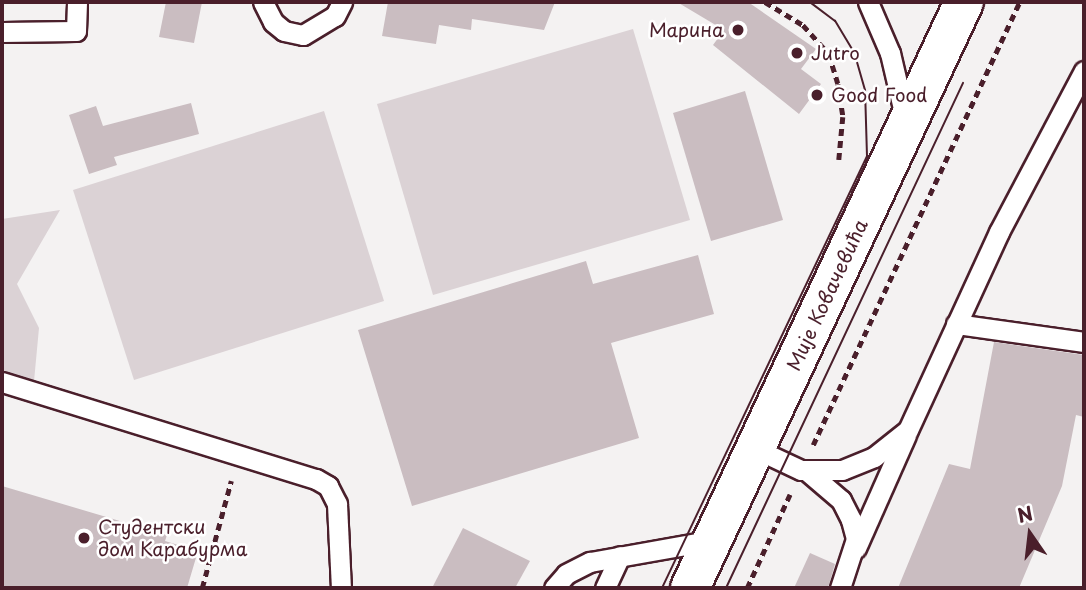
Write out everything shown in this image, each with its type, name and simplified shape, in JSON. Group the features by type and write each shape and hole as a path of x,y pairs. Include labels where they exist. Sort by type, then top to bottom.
{"main road":[{"name":"Мије Ковачевића","path":"690,588 964,2"}],"lane":[{"path":"2,32 76,31 77,2"},
{"path":"264,2 279,26 293,35 303,35 335,16 342,2"},
{"path":"868,2 890,53 907,124"},
{"path":"840,588 908,430 1005,220 1084,71"},
{"path":"956,324 1084,342"},
{"path":"2,382 238,455 328,486 337,504 341,588"},
{"path":"804,470 842,470 853,466 874,457 908,430"},
{"path":"754,449 804,470 841,500 851,520 856,539 854,553"},
{"path":"554,588 566,574 581,565 713,540"},
{"path":"605,588 620,556"}],"path":[{"path":"765,2 803,25 828,54 838,84 843,117 839,160"},
{"path":"747,588 1020,2"},
{"path":"202,588 238,455"}],"shaded area":[{"path":"633,29 690,220 433,295 377,104"},
{"path":"324,111 384,301 134,380 73,190"},
{"path":"60,210 17,284 39,328 33,392 2,382 2,219"}],"building":[{"path":"166,2 202,2 194,43 159,37"},
{"path":"388,2 555,2 544,30 472,19 471,30 439,25 436,44 382,36"},
{"path":"677,2 748,2 816,49 801,69 821,84 799,114 713,45 724,30"},
{"path":"745,91 783,220 711,241 673,113"},
{"path":"191,103 199,134 114,157 117,165 89,174 69,115 96,106 103,126"},
{"path":"698,255 714,314 611,343 639,438 412,506 358,330 586,261 593,284"},
{"path":"994,342 1084,355 1084,417 1076,415 1062,486 1019,588 898,588 949,464 970,469"},
{"name":"Студентски дом Карабурма","path":"2,486 167,535 165,541 198,551 187,588 2,588"},
{"path":"463,528 530,561 515,588 432,588"},
{"path":"810,553 835,564 828,588 794,588"}],"tram line":[{"path":"662,588 867,156 865,90 855,54 835,21 810,2"},
{"path":"726,588 963,83"}],"place":[{"name":"Марина","path":"738,30"},
{"name":"Jutro","path":"797,53"},
{"name":"Good Food","path":"817,95"},
{"name":"Студентски дом Карабурма","path":"84,538"}]}
